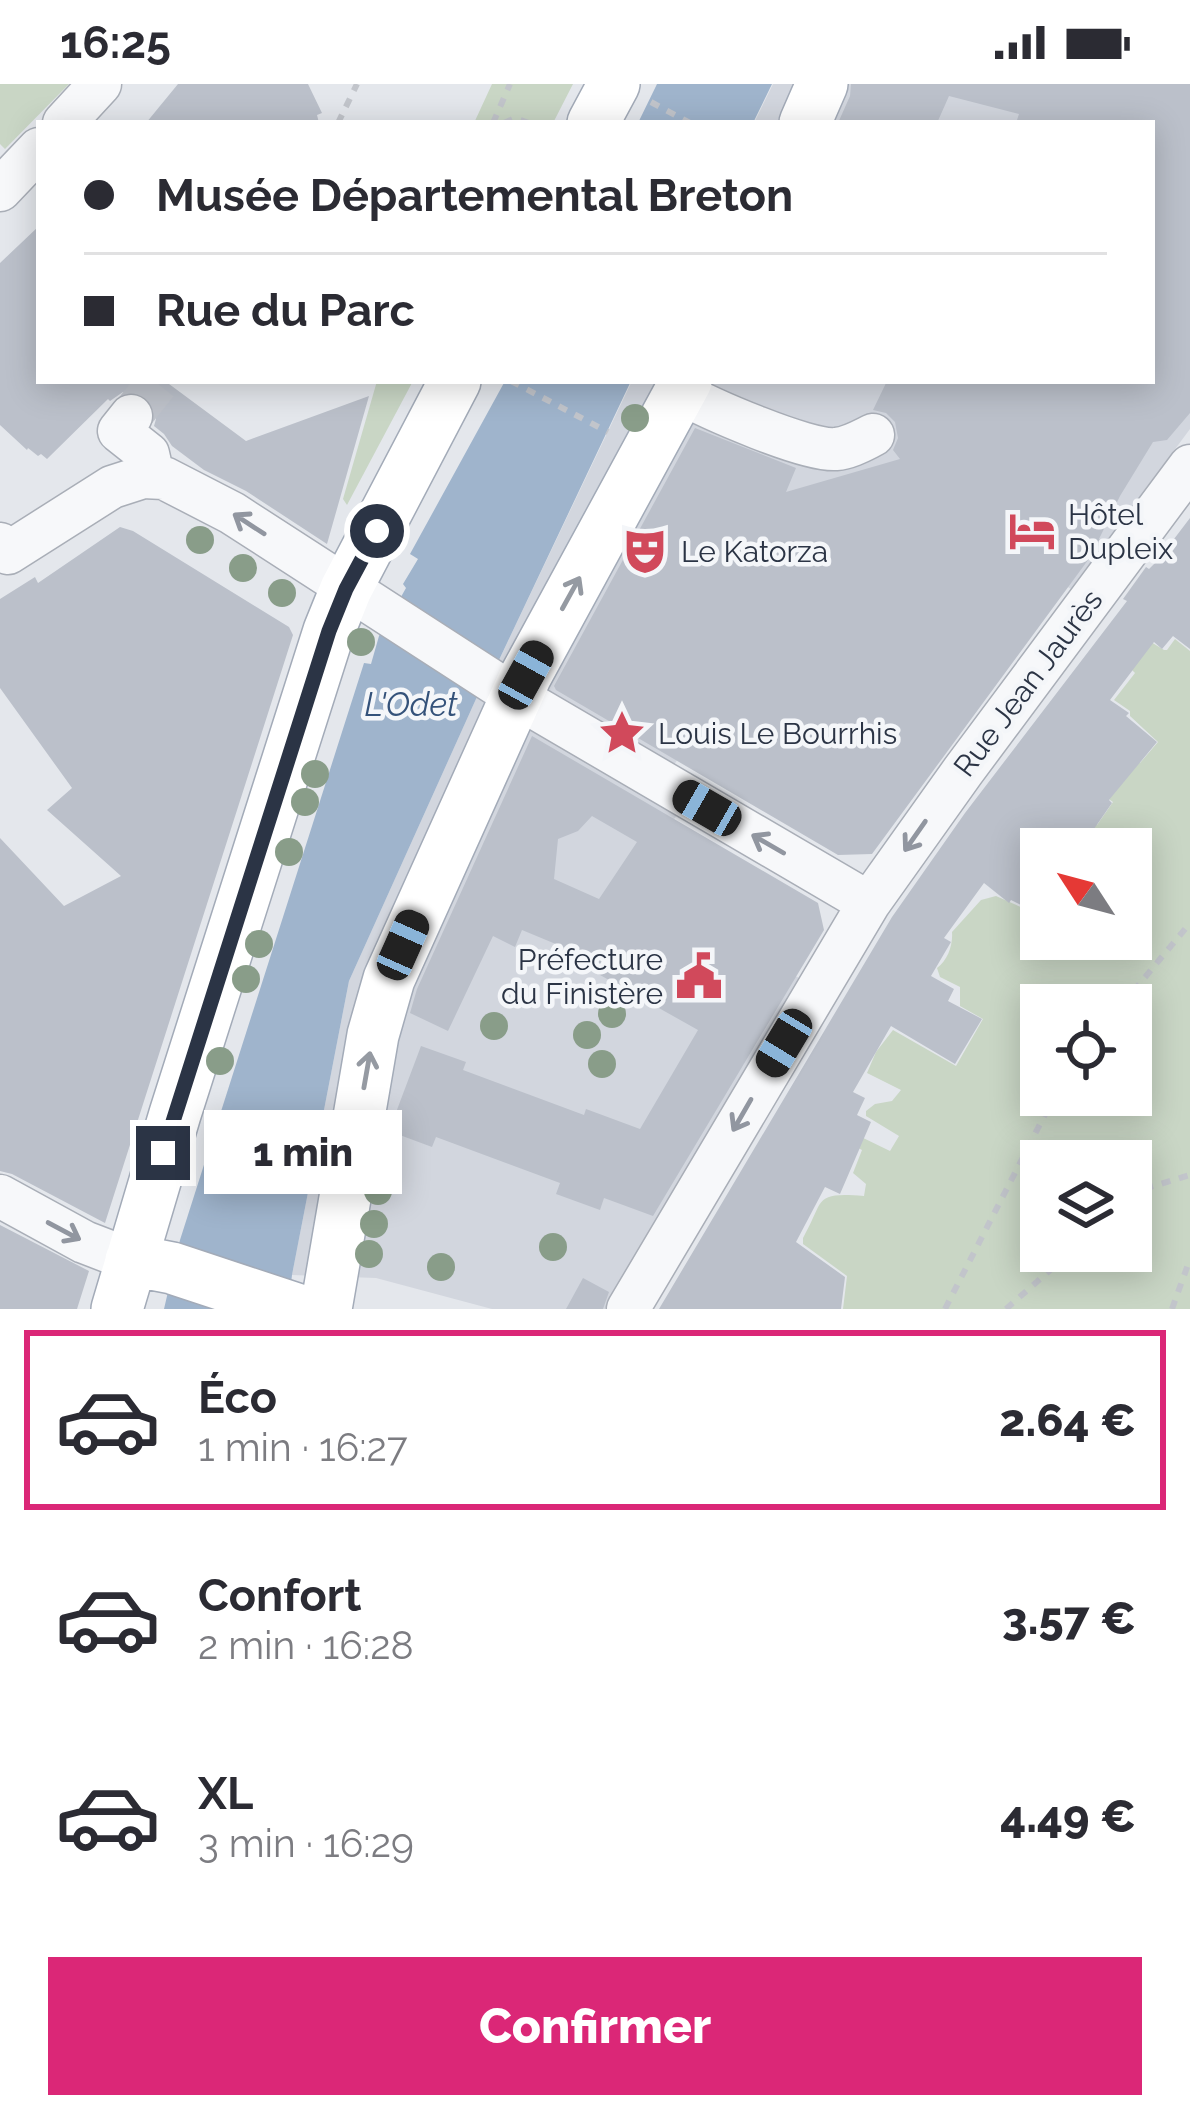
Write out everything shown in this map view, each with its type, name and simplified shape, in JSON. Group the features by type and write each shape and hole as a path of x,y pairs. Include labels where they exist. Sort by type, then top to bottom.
{"main road":[{"path":"806,120 822,84"},
{"path":"597,120 630,92"},
{"path":"118,1309 152,1264 250,875 329,631 366,601 453,384"},
{"path":"152,1264 304,1308 384,994 503,688 683,387"}],"street":[{"path":"67,120 96,85"},
{"path":"0,190 36,152"},
{"path":"683,387 713,410 821,448 849,446 873,436"},
{"path":"131,416 119,431 148,454 133,482"},
{"name":"Rue Jean Jaurès","path":"628,1309 869,903 1190,466"},
{"path":"3,553 133,482 164,478 232,513 503,688 869,903"},
{"path":"0,1196 84,1241 152,1264"}],"path":[{"path":"339,120 357,84"},
{"path":"494,120 510,84"},
{"path":"630,92 684,120"},
{"path":"517,384 609,433"},
{"path":"1139,984 1190,923"},
{"path":"945,1309 1044,1116"},
{"path":"1152,1186 1190,1175"},
{"path":"1172,1309 1190,1259"},
{"path":"1006,1309 1048,1272"}],"shaded area":[{"path":"773,84 1190,84 1190,429 1071,589 975,529 728,681 674,765 679,812 623,895 799,978 605,1309 492,1309 376,1278 292,1275 349,981 476,699 631,384 1155,384 1155,120 755,120"}],"green space":[{"path":"0,84 69,84 5,149 0,144"},
{"path":"492,84 573,84 555,120 475,120"},
{"path":"376,384 411,384 347,505 343,499"},
{"path":"1175,639 1190,651 1190,1309 843,1309 847,1276 803,1244 803,1238 822,1201 864,1196 866,1184 853,1173 862,1150 848,1143 855,1134 890,1151 899,1136 866,1116 875,1104 892,1101 901,1090 867,1073 893,1030 956,1066 983,1019 960,1006 960,987 940,977 937,968 949,952 952,932 981,900 996,896 1020,907 1020,960 1152,960 1152,828 1061,828 1066,805 1097,825 1113,802 1081,779 1106,733 1140,763 1158,742 1114,700 1151,642 1164,650"}],"water":[{"path":"657,84 772,84 754,120 639,120"},
{"name":"L'Odet","path":"503,384 630,384 476,699 349,981 288,1309 164,1309 180,1240 364,663 371,664 379,636 406,588 403,584 418,559 410,554"}],"building":[{"path":"178,84 308,84 322,113 318,120 148,120"},
{"path":"851,84 1190,84 1190,413 1167,440 1153,442 1120,496 1102,541 872,854 838,855 554,686 695,428 796,468 786,492 900,459 893,450 898,438 895,422 873,410 886,384 1155,384 1155,120 1017,120 1019,114 949,96 938,120 839,120"},
{"path":"36,229 36,384 169,384 246,441 369,396 327,544 172,446 154,426 154,406 136,391 108,399 47,459 27,450 0,425 0,263"},
{"path":"1190,518 1190,649 1173,636 1162,649 1154,642 1110,700 1157,742 1109,800 1112,803 1095,828 1020,828 1020,904 1009,903 984,883 944,938 951,942 931,976 954,989 948,1001 982,1019 955,1064 891,1026 853,1092 865,1098 857,1115 871,1122 840,1194 825,1187 796,1242 845,1277 841,1309 659,1309 892,917 1127,601 1123,599 1146,567 1158,560"},
{"path":"120,527 289,627 293,635 105,1223 0,1171 0,838 64,906 121,876 47,810 72,788 0,688 0,599 35,577 38,583"},
{"name":"Préfecture du Finistère","path":"532,736 818,903 824,930 653,1216 604,1198 600,1210 556,1194 560,1183 436,1137 432,1147 389,1131 421,1046 466,1062 463,1070 584,1115 586,1109 640,1129 698,1030 584,966 587,957 522,930 515,947 493,936 448,1031 410,1013","holes":["592,816 637,842 599,899 554,879 558,839 578,831"]},
{"path":"0,1225 89,1271 77,1309 0,1309"},
{"path":"583,1278 609,1292 603,1309 566,1309"}],"tunnel":[{"path":"131,416 157,384"}],"place":[{"name":"Hôtel Dupleix","path":"1032,531"},
{"name":"Le Katorza","path":"645,551"},
{"name":"Louis Le Bourrhis","path":"622,733"},
{"name":"Préfecture du Finistère","path":"699,976"}],"route":[{"path":"163,1153 329,631 377,531"}]}
